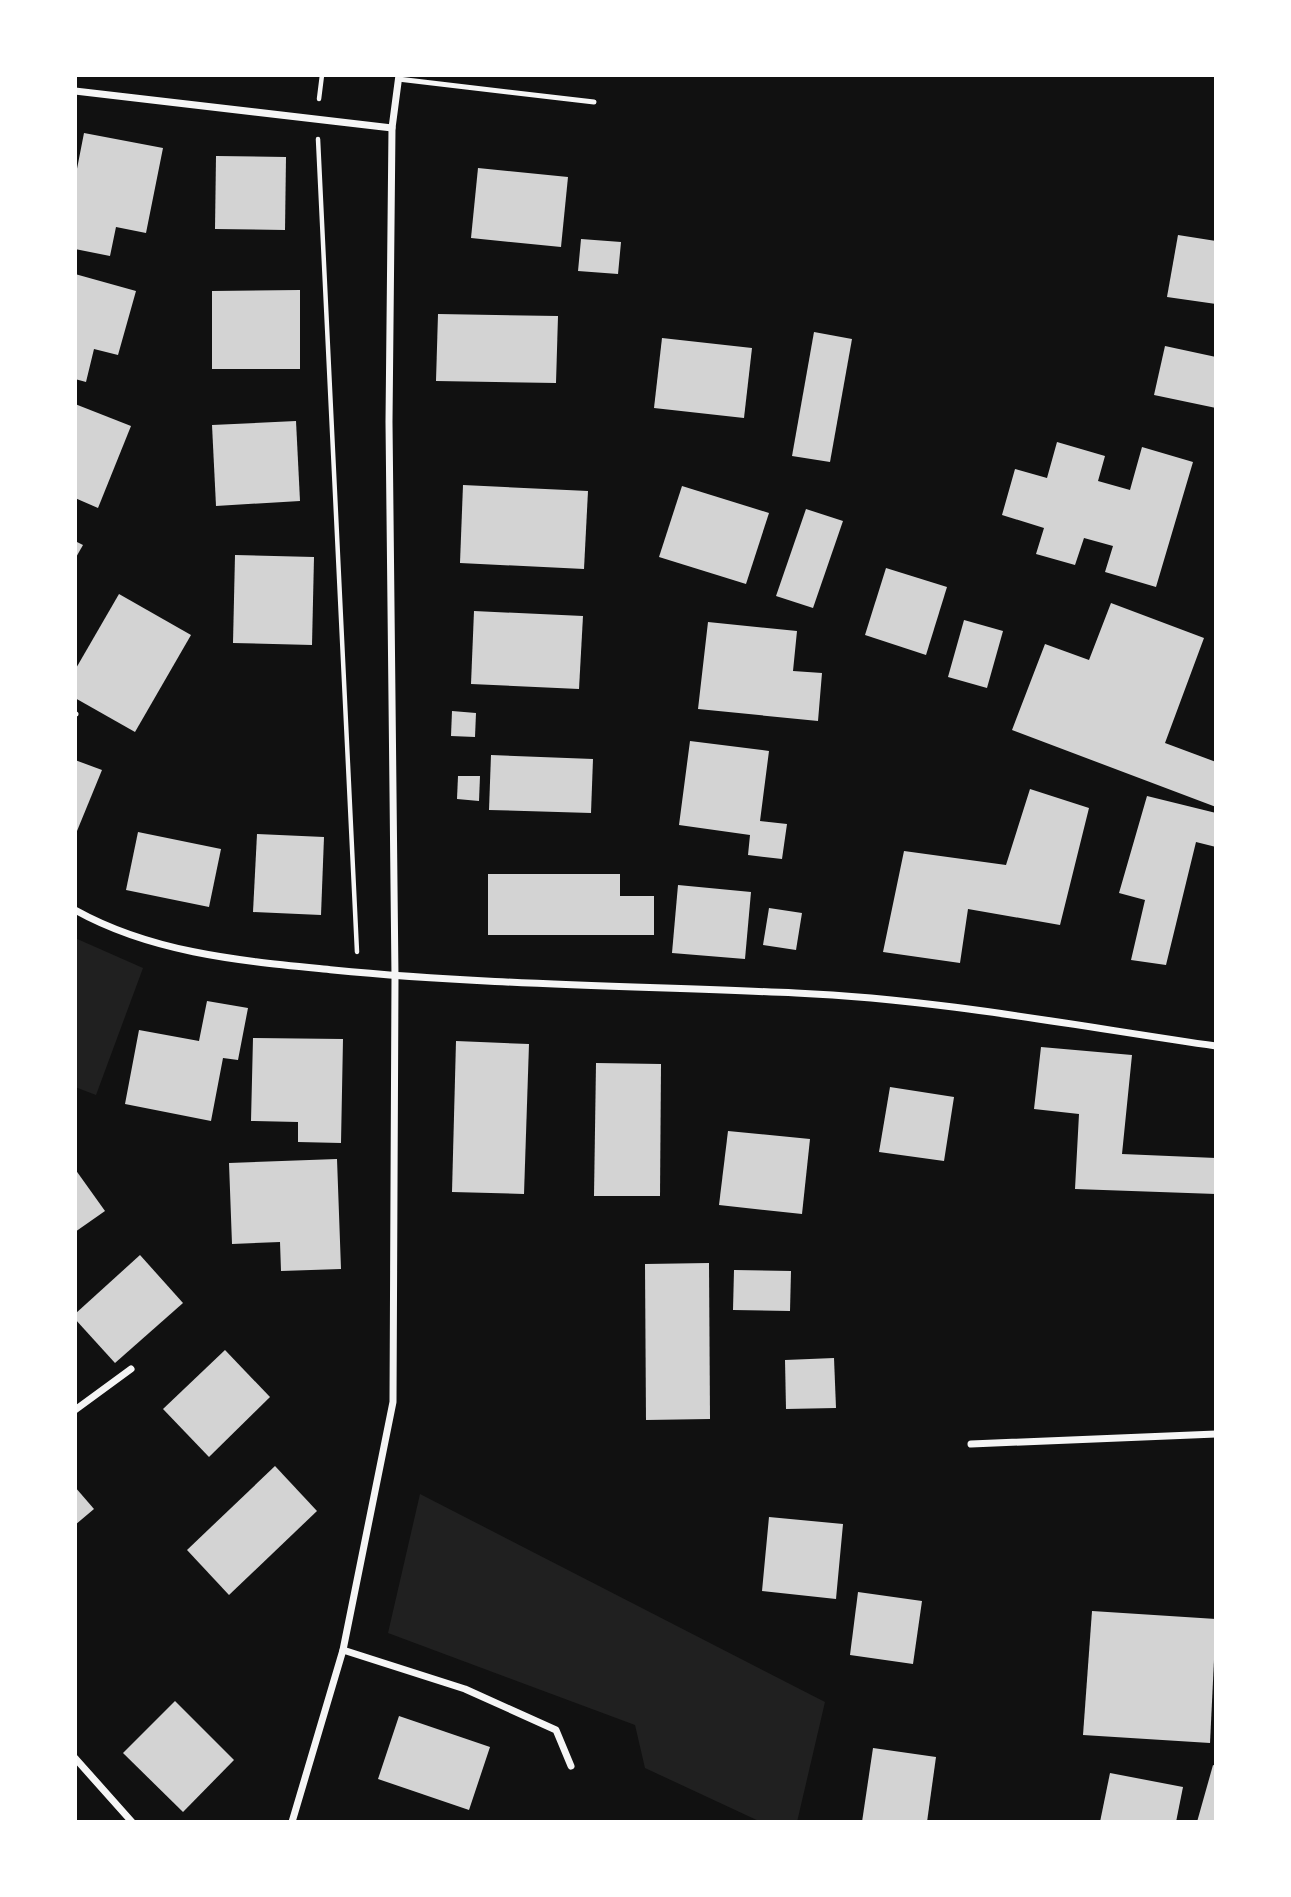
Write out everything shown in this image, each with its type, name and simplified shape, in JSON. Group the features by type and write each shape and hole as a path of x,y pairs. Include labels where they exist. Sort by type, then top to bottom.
{"street":[{"path":"292,1822 306,1783 343,1650 393,1402 395,976 389,422 392,128 399,77"},
{"path":"75,90 392,128"},
{"path":"75,910 142,941 248,961 395,976 798,993 948,1008 1216,1046"},
{"path":"75,1410 131,1369"},
{"path":"971,1444 1216,1434"},
{"path":"343,1650 465,1689 556,1730 571,1766"},
{"path":"75,1758 132,1822"}],"lane":[{"path":"399,77 594,102"}],"path":[{"path":"322,75 317,119 358,972"}],"shaded area":[{"path":"75,938 143,968 96,1095 75,1087"},
{"path":"420,1494 825,1702 797,1822 761,1822 645,1768 635,1725 388,1633"}],"building":[{"path":"84,133 163,148 146,233 116,227 110,256 75,249 75,179"},
{"path":"216,156 286,157 285,230 215,229"},
{"path":"478,168 568,177 561,247 471,238"},
{"path":"1178,235 1216,241 1216,304 1167,297"},
{"path":"581,239 621,242 618,274 578,271"},
{"path":"75,274 136,291 118,355 94,349 86,382 75,379"},
{"path":"300,290 300,369 212,369 212,291"},
{"path":"438,314 558,316 556,383 436,381"},
{"path":"814,332 852,339 830,462 792,456"},
{"path":"662,338 752,348 744,418 654,408"},
{"path":"1165,346 1216,357 1216,408 1154,395"},
{"path":"75,404 131,426 98,508 75,498"},
{"path":"296,421 300,501 216,506 212,425"},
{"path":"1057,442 1105,456 1098,481 1130,490 1142,447 1193,462 1156,587 1105,572 1113,546 1084,538 1075,565 1036,554 1044,528 1002,515 1015,469 1047,478"},
{"path":"463,485 588,491 584,569 460,563"},
{"path":"682,486 769,513 746,584 659,557"},
{"path":"806,509 843,521 813,608 776,596"},
{"path":"75,541 83,545 75,559"},
{"path":"235,555 314,557 312,645 233,643"},
{"path":"886,568 947,587 926,655 865,635"},
{"path":"119,594 191,635 135,732 75,698 75,670"},
{"path":"1111,603 1204,638 1165,743 1216,762 1216,807 1012,730 1045,644 1089,660"},
{"path":"474,611 583,616 579,689 471,684"},
{"path":"964,620 1003,631 987,688 948,677"},
{"path":"708,622 797,631 793,671 822,673 818,721 698,709"},
{"path":"452,711 476,713 475,737 451,736"},
{"path":"690,741 769,751 760,821 787,824 782,859 748,855 750,835 679,825"},
{"path":"491,755 593,759 591,813 489,810"},
{"path":"75,760 102,770 77,831 75,831"},
{"path":"458,776 480,776 479,801 457,799"},
{"path":"1030,789 1089,808 1060,925 968,909 960,963 883,952 904,851 1006,865"},
{"path":"1147,796 1216,813 1216,847 1196,842 1166,965 1131,960 1145,900 1119,893"},
{"path":"138,832 221,849 209,907 126,890"},
{"path":"257,834 324,837 321,915 253,912"},
{"path":"488,874 620,874 620,896 654,896 654,935 488,935"},
{"path":"678,885 751,892 745,959 672,953"},
{"path":"769,908 802,913 796,950 763,945"},
{"path":"207,1001 248,1008 238,1060 223,1058 211,1121 125,1104 139,1030 199,1041"},
{"path":"253,1038 343,1039 341,1143 298,1142 298,1122 251,1121"},
{"path":"456,1041 529,1044 524,1194 452,1192"},
{"path":"1041,1047 1132,1055 1122,1154 1216,1158 1216,1194 1075,1189 1079,1114 1034,1109"},
{"path":"596,1063 661,1064 660,1196 594,1196"},
{"path":"890,1087 954,1097 944,1161 879,1152"},
{"path":"728,1131 810,1139 802,1214 719,1205"},
{"path":"337,1159 341,1269 281,1271 280,1242 232,1244 229,1163"},
{"path":"75,1169 105,1211 75,1232"},
{"path":"140,1255 183,1303 115,1363 75,1319 75,1314"},
{"path":"709,1263 710,1419 646,1420 645,1264"},
{"path":"734,1270 791,1271 790,1311 733,1310"},
{"path":"225,1350 270,1397 209,1457 163,1409"},
{"path":"834,1358 836,1408 786,1409 785,1360"},
{"path":"275,1466 317,1511 229,1595 187,1550"},
{"path":"75,1487 94,1509 75,1525"},
{"path":"769,1517 843,1524 836,1599 762,1591"},
{"path":"858,1592 922,1601 913,1664 850,1655"},
{"path":"1092,1611 1216,1619 1210,1743 1083,1735"},
{"path":"175,1701 234,1760 183,1812 123,1753"},
{"path":"399,1716 490,1747 469,1810 378,1779"},
{"path":"873,1748 936,1757 927,1822 862,1822"},
{"path":"1213,1765 1216,1766 1216,1822 1197,1822"},
{"path":"1110,1773 1183,1787 1176,1822 1100,1822"}]}
